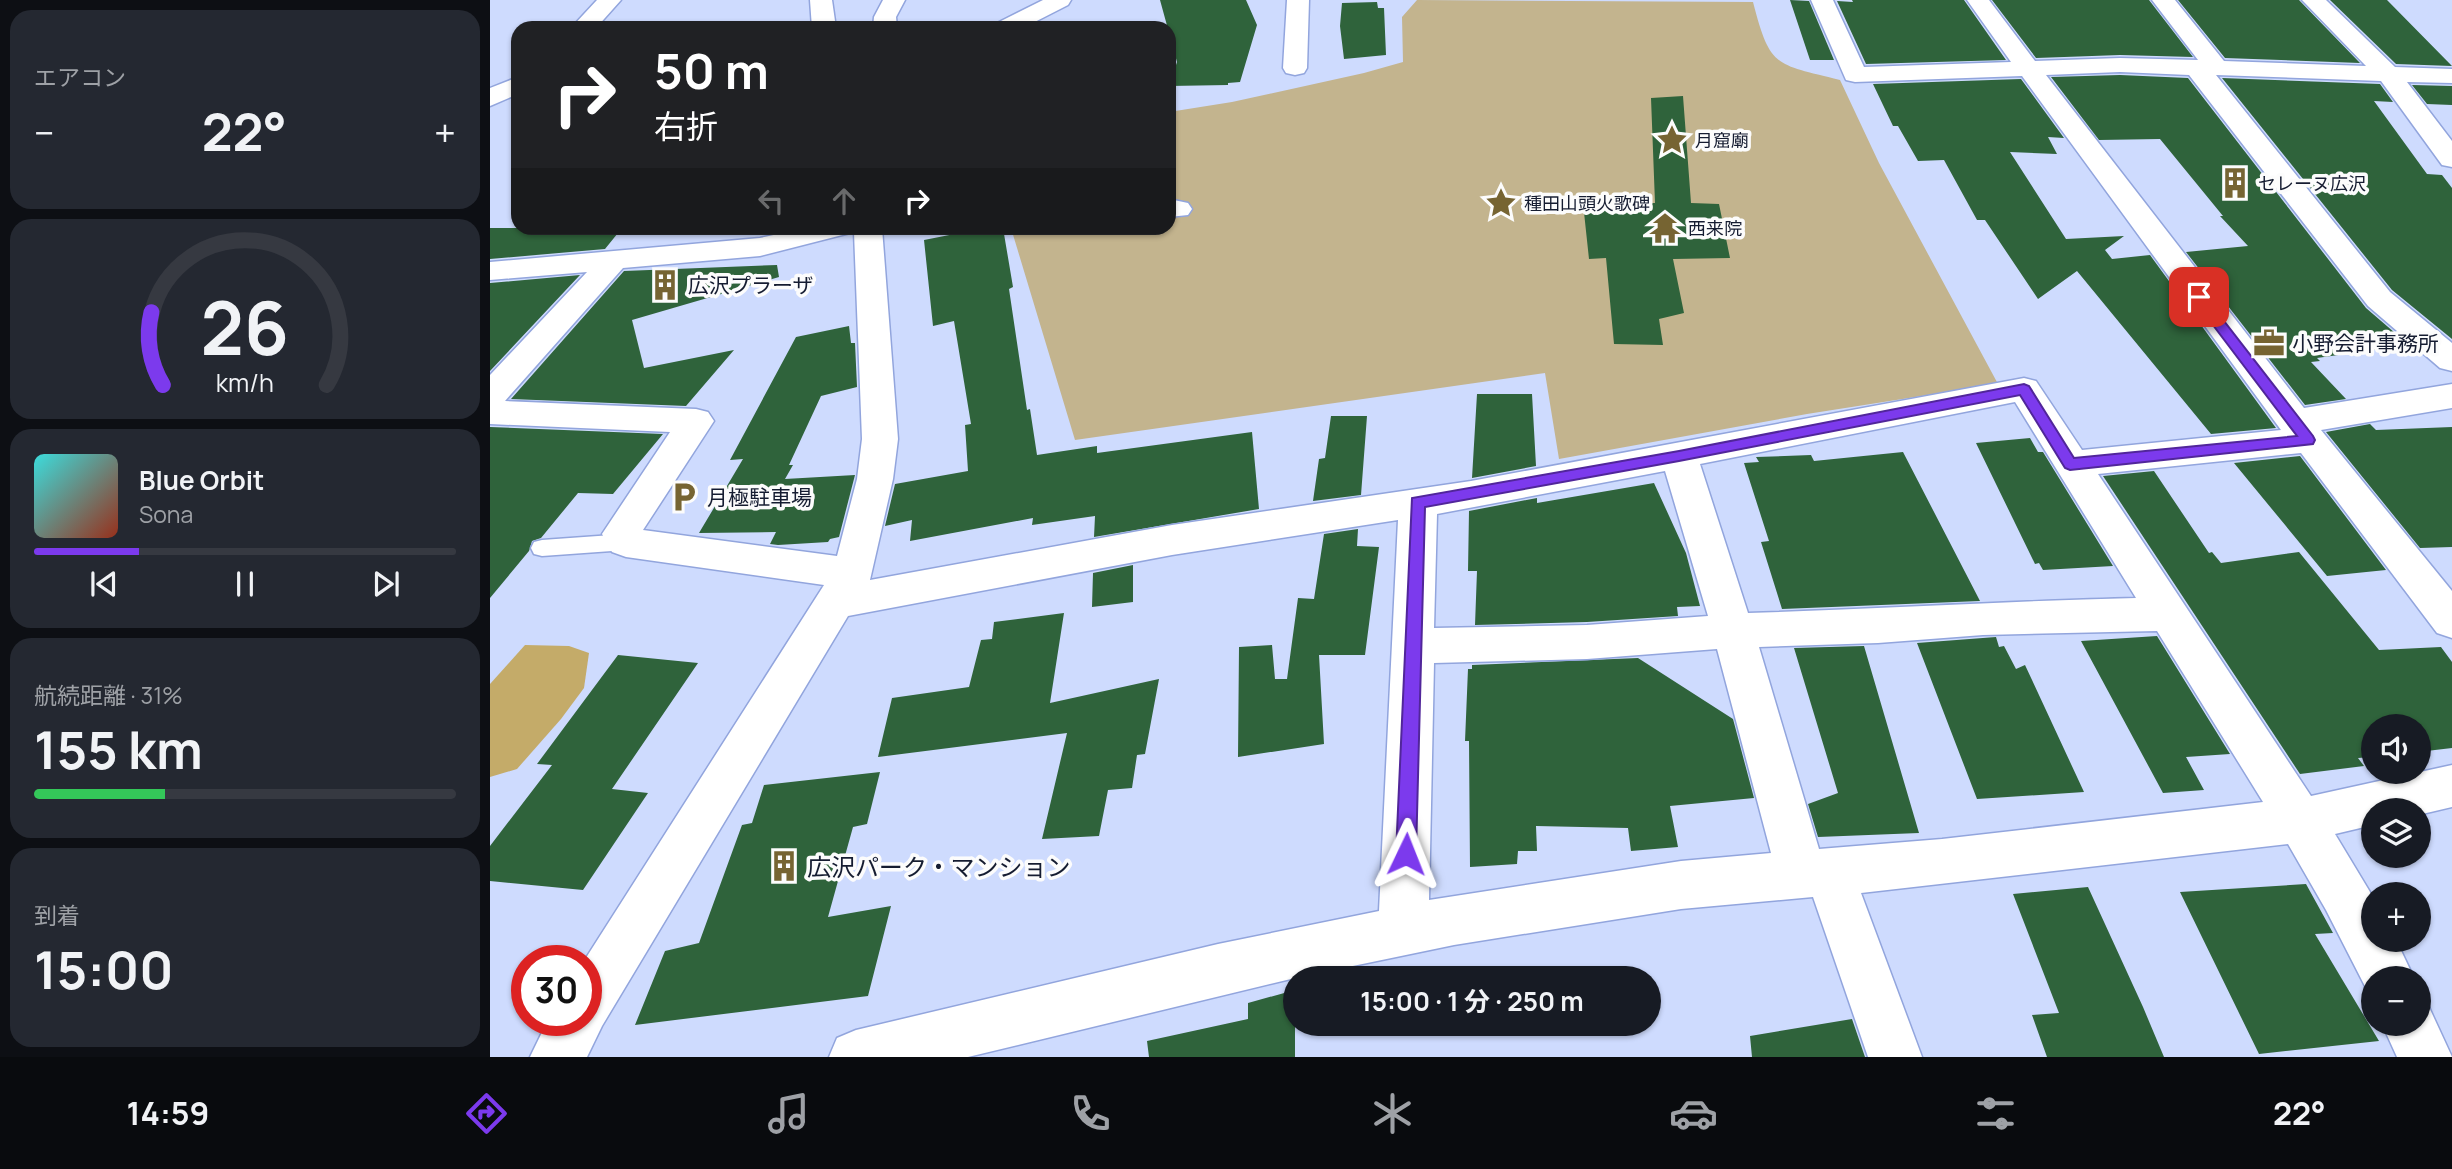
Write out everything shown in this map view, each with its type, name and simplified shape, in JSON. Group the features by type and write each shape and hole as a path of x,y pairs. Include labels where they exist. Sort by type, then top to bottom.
{"street":[{"path":"590,21 610,0"},
{"path":"821,0 823,21"},
{"path":"885,21 894,0"},
{"path":"1018,21 1060,0"},
{"path":"1295,68 1298,0"},
{"path":"1822,0 1855,75 2120,65 2452,76"},
{"path":"1978,0 2301,431 2452,621"},
{"path":"2162,0 2206,67 2379,299 2452,360"},
{"path":"2313,0 2388,74 2452,159"},
{"path":"490,98 511,88"},
{"path":"490,271 760,247 825,235"},
{"path":"602,980 843,588 876,479 880,439 864,235"},
{"path":"490,396 615,259"},
{"path":"490,412 696,421 624,528 621,534 626,542 843,588 1418,502 1679,456 2024,389 2300,820 2344,893 2382,966"},
{"path":"2070,464 2301,431 2452,396"},
{"path":"1679,456 1733,631 1816,875 1895,1057"},
{"path":"1403,931 1418,502"},
{"path":"1413,646 1587,642 1733,631 1878,626 1983,618 2169,614"},
{"path":"856,1057 1204,973 1454,920 1681,885 1816,875 2300,820 2452,786"},
{"path":"557,1057 569,1036"},
{"path":"2415,1036 2425,1057"}],"lane":[{"path":"541,548 626,542"}],"shaded area":[{"path":"1417,0 1753,2 1765,40 1778,60 1788,66 1840,80 1879,163 1998,384 1807,414 1559,459 1545,373 1075,440 1013,235 1176,235 1176,111 1232,102 1403,62 1402,17"},
{"path":"525,645 569,646 589,653 584,688 517,769 490,777 490,684"}],"building":[{"path":"1160,0 1246,0 1257,25 1240,82 1228,85 1176,86 1176,21 1166,21"},
{"path":"1790,0 1809,1 1834,60 1810,60"},
{"path":"1852,0 1964,0 2006,60 1866,64 1837,1 1853,2"},
{"path":"1992,0 2149,0 2193,57 2120,55 2036,58"},
{"path":"2178,0 2299,0 2360,63 2225,58"},
{"path":"2330,0 2387,0 2452,66 2396,64"},
{"path":"1377,2 1378,8 1384,8 1386,55 1344,59 1340,26 1342,3"},
{"path":"2120,75 2188,78 2366,308 2409,345 2317,358 2320,361 2311,362 2346,399 2305,405 2186,252 2248,246 2220,216 2223,216 2160,139 2099,140 2051,77"},
{"path":"2222,78 2380,84 2393,102 2374,101 2427,174 2442,175 2452,188 2452,339 2392,290"},
{"path":"2021,79 2064,138 2048,137 2057,154 2010,152 2066,239 2124,236 2105,250 2112,259 2150,255 2276,428 2211,434 2077,271 2038,299 1985,220 1977,220 1944,160 1918,161 1898,126 1893,126 1873,84"},
{"path":"2412,85 2452,86 2452,105 2427,104"},
{"name":"西来院","path":"1683,96 1691,203 1719,204 1730,258 1673,259 1684,313 1659,319 1663,345 1614,344 1606,258 1589,259 1583,203 1655,203 1651,98"},
{"path":"490,228 511,228 511,235 616,235 605,249 490,259"},
{"path":"949,235 1004,235 1013,287 1009,289 1027,410 1030,409 1037,455 1097,446 1097,453 1252,432 1259,509 1094,537 1095,516 1032,525 1033,518 910,541 912,520 885,526 895,484 968,471 965,425 971,424 954,321 933,326 924,240"},
{"path":"777,265 779,277 632,320 644,368 734,350 686,406 511,399 624,271"},
{"path":"580,275 490,371 490,283"},
{"path":"849,326 851,343 855,343 857,387 821,396 785,479 855,475 839,537 828,542 778,545 770,544 776,532 699,533 743,459 730,460 796,337"},
{"path":"1477,394 1532,394 1536,466 1472,478"},
{"path":"1331,416 1367,416 1361,495 1313,501 1319,459 1325,458"},
{"path":"2370,424 2376,430 2452,427 2452,547 2420,548 2326,432"},
{"path":"490,427 663,434 613,494 578,493 541,538 532,541 529,551 490,598"},
{"path":"2030,438 2038,452 2043,452 2113,566 2043,570 2039,563 2035,564 1976,443"},
{"path":"1903,452 1980,601 1782,609 1761,542 1769,541 1744,463 1759,462 1756,457 1811,455 1814,461"},
{"path":"2300,456 2386,570 2327,576 2234,463"},
{"path":"2154,471 2209,553 2212,552 2221,563 2299,552 2379,650 2441,647 2452,662 2452,748 2431,750 2431,714 2361,714 2361,758 2358,758 2361,766 2300,774 2103,476"},
{"path":"1654,483 1686,553 1700,606 1677,607 1678,616 1475,625 1477,571 1468,571 1469,511 1537,498 1537,503"},
{"path":"1358,529 1357,546 1379,547 1365,655 1319,655 1324,744 1238,757 1239,647 1272,645 1275,679 1287,679 1298,598 1314,599 1324,534"},
{"path":"1133,565 1133,602 1092,607 1093,573"},
{"path":"1064,613 1050,703 1159,679 1145,754 1137,755 1132,788 1108,790 1099,836 1042,839 1067,733 878,757 892,698 969,687 981,640 992,639 994,622"},
{"path":"2157,636 2230,754 2186,757 2204,790 2163,793 2081,641"},
{"path":"1996,637 1999,647 2004,646 2016,669 2025,665 2084,792 1977,799 1917,643"},
{"path":"1864,646 1919,833 1818,837 1808,804 1838,793 1794,648"},
{"path":"618,655 698,663 612,789 648,793 583,890 490,881 490,846 552,765 537,764"},
{"path":"1638,658 1733,719 1754,798 1670,806 1678,847 1631,851 1628,828 1536,826 1537,851 1518,851 1517,864 1470,867 1469,741 1465,741 1468,669 1472,669 1472,665"},
{"name":"広沢パーク・マンション","path":"880,772 867,824 853,827 828,917 891,906 868,996 635,1025 665,951 699,943 742,825 752,823 764,785"},
{"path":"2306,884 2333,933 2315,934 2361,1011 2361,1036 2376,1036 2379,1041 2259,1054 2180,892"},
{"path":"2088,887 2164,1057 2047,1057 2032,1015 2059,1013 2013,894"},
{"path":"1283,993 1283,1036 1295,1036 1295,1057 1149,1057 1147,1041 1248,1019 1248,1003"},
{"path":"1852,1019 1865,1057 1752,1057 1750,1036"}],"place":[{"name":"月窟廟","path":"1672,140"},
{"name":"セレーヌ広沢","path":"2235,183"},
{"name":"種田山頭火歌碑","path":"1501,203"},
{"name":"西来院","path":"1665,228"},
{"name":"広沢プラーザ","path":"665,285"},
{"name":"小野会計事務所","path":"2269,343"},
{"name":"月極駐車場","path":"684,497"},
{"name":"広沢パーク・マンション","path":"784,866"}],"route":[{"path":"1406,854 1418,502 1471,495 2024,389 2070,464 2308,440 2199,297"}]}
